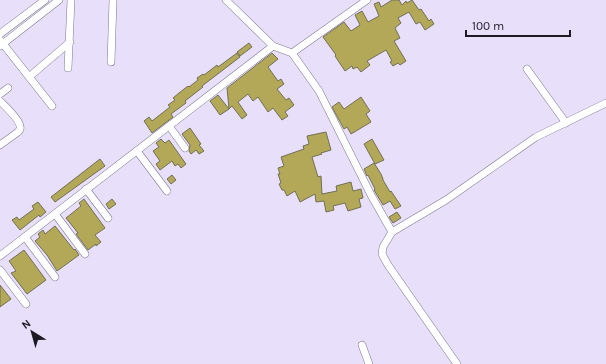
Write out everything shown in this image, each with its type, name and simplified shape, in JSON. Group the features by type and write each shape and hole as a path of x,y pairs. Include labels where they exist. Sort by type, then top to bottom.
{"street":[{"path":"0,34 45,0"},
{"path":"52,106 1,43 59,0"},
{"path":"68,68 71,0"},
{"path":"110,62 113,0"},
{"path":"226,0 273,46 292,53 320,91 374,201 392,232"},
{"path":"292,53 367,0"},
{"path":"29,77 70,42"},
{"path":"0,256 273,46"},
{"path":"527,69 566,122"},
{"path":"0,94 8,88"},
{"path":"0,101 17,120 20,127 18,132 0,145"},
{"path":"457,364 388,265 382,254 383,247 392,232 446,200 536,137 606,103"},
{"path":"169,126 185,148"},
{"path":"137,151 167,191"},
{"path":"86,190 108,218"},
{"path":"55,214 85,254"},
{"path":"25,237 55,277"},
{"path":"0,270 26,304"},
{"path":"362,345 370,364"}],"building":[{"path":"392,0 399,0 402,5 406,1 407,3 412,0 419,10 421,9 429,21 431,19 434,24 425,30 420,22 416,24 409,12 398,18 401,23 395,28 400,38 394,41 406,61 400,65 398,63 393,66 386,50 367,61 370,65 361,72 357,67 353,69 352,66 345,71 323,37 344,22 351,31 360,25 355,15 362,11 368,22 379,16 374,4 379,2 381,7"},
{"path":"249,43 252,47 240,56 237,52"},
{"path":"237,53 240,57 202,86 203,87 185,101 186,103 171,114 173,117 152,133 144,121 149,117 152,121 170,107 168,105 175,100 173,98 198,80 197,78 203,74 204,75 217,65 218,67"},
{"path":"272,53 278,59 268,67 278,81 281,79 284,84 277,89 286,100 289,98 294,105 285,112 288,116 282,120 273,108 268,112 258,97 253,101 248,94 238,102 247,115 242,119 232,106 229,109 227,88"},
{"path":"218,95 229,109 220,115 210,101"},
{"path":"361,97 370,111 366,114 371,122 351,134 347,127 344,129 332,107 339,102 344,109"},
{"path":"190,128 204,151 199,154 196,150 191,154 189,151 190,145 182,134"},
{"path":"326,132 331,150 312,157 318,177 321,176 322,194 337,191 336,186 351,182 353,191 361,189 363,198 359,199 361,207 348,211 345,203 333,206 334,210 326,212 324,201 316,202 315,194 300,202 295,191 287,196 279,184 281,183 278,168 284,166 281,157 304,149 303,146 309,144 307,136"},
{"path":"161,139 165,143 169,140 186,164 181,168 178,164 175,166 172,161 160,170 156,164 160,161 153,151 159,147 156,143"},
{"path":"372,139 384,160 375,164 364,144"},
{"path":"100,159 105,166 55,202 51,197"},
{"path":"374,163 390,192 391,191 401,206 395,209 390,201 383,205 364,169"},
{"path":"172,175 176,180 171,184 167,179"},
{"path":"84,199 105,228 95,235 101,242 88,250 76,234 78,233 66,218 81,206 79,203"},
{"path":"112,199 116,204 109,209 106,204"},
{"path":"38,202 46,212 40,217 39,215 20,230 12,220 17,217 19,220 34,209 32,206"},
{"path":"397,212 401,218 393,223 389,217"},
{"path":"55,226 79,255 57,271 47,255 35,241 40,237 38,234 43,230 45,234"},
{"path":"24,250 46,280 27,294 11,273 16,271 9,261"},
{"path":"0,285 11,299 0,307"}]}
